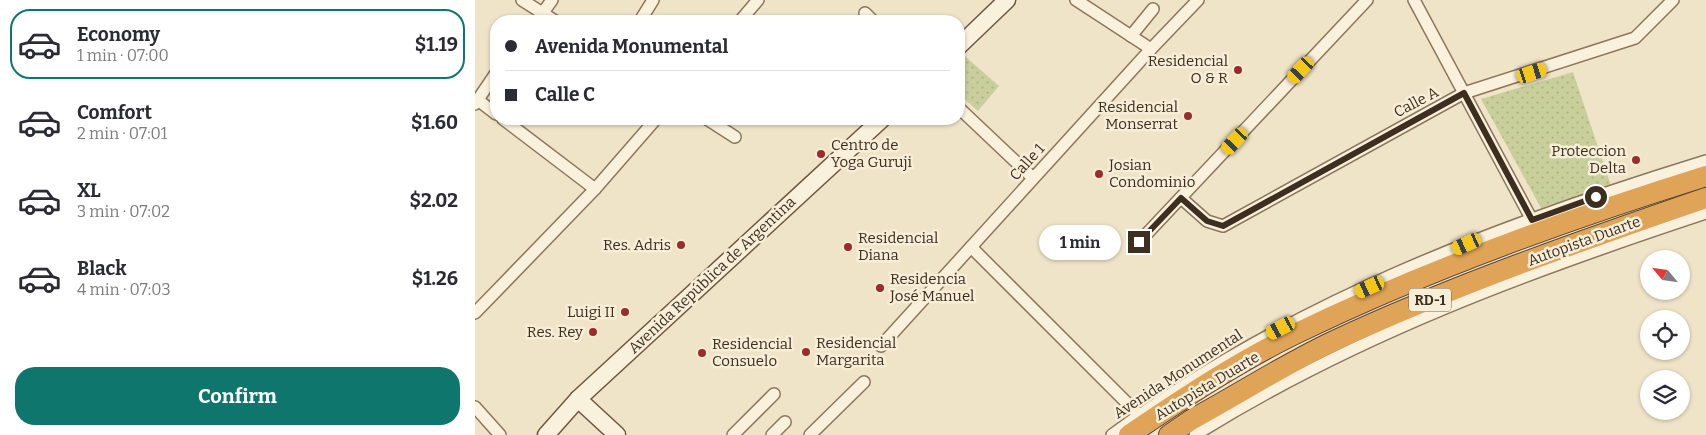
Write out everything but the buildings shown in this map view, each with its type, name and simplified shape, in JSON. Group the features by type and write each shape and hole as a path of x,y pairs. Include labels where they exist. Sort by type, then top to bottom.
{"highway":[{"name":"Autopista Duarte","path":"1129,435 1196,390 1292,335 1394,289 1527,236 1706,176"},
{"name":"Autopista Duarte","path":"1169,435 1191,420 1332,342 1491,275 1706,198"},
{"path":"1376,323 1407,325 1419,305"}],"main road":[{"path":"965,40 1007,0"},
{"name":"Avenida República de Argentina","path":"546,435 578,399 875,125"},
{"path":"578,399 617,435"}],"street":[{"path":"522,0 537,15"},
{"path":"542,15 552,0"},
{"path":"644,15 653,0"},
{"path":"745,15 758,0"},
{"path":"1076,0 1151,49"},
{"name":"Calle 1","path":"881,346 1151,49 1198,0"},
{"path":"1139,242 1367,0"},
{"path":"1414,0 1532,220"},
{"name":"Calle A","path":"1181,198 1207,221 1223,226 1464,93 1635,38 1673,0"},
{"path":"1131,36 1153,9"},
{"path":"490,82 476,102 490,110"},
{"path":"965,114 1033,178"},
{"path":"511,125 595,189"},
{"path":"475,313 595,189 651,125"},
{"path":"716,125 735,137"},
{"name":"Avenida Monumental","path":"1112,435 1207,370 1281,328 1467,244 1628,185 1706,161"},
{"path":"1195,435 1278,386 1407,325 1546,269 1706,213"},
{"path":"971,247 1139,415"},
{"path":"810,435 864,382"},
{"path":"733,435 774,394"},
{"path":"477,412 500,435"},
{"path":"772,435 785,422"}],"green space":[{"path":"965,56 999,86 978,111 965,99"},
{"path":"1573,72 1611,186 1541,208 1481,99"}],"place":[{"name":"Residencial O & R","path":"1238,70"},
{"name":"Residencial Monserrat","path":"1188,116"},
{"name":"Centro de Yoga Guruji","path":"821,154"},
{"name":"Proteccion Delta","path":"1636,160"},
{"name":"Josian Condominio","path":"1099,174"},
{"name":"Res. Adris","path":"681,245"},
{"name":"Residencial Diana","path":"848,247"},
{"name":"Residencia José Manuel","path":"880,288"},
{"name":"Luigi II","path":"625,312"},
{"name":"Res. Rey","path":"593,332"},
{"name":"Residencial Margarita","path":"806,352"},
{"name":"Residencial Consuelo","path":"702,353"}],"route":[{"path":"1139,242 1181,198 1207,221 1216,226 1223,226 1464,93 1532,220 1596,197"}]}
